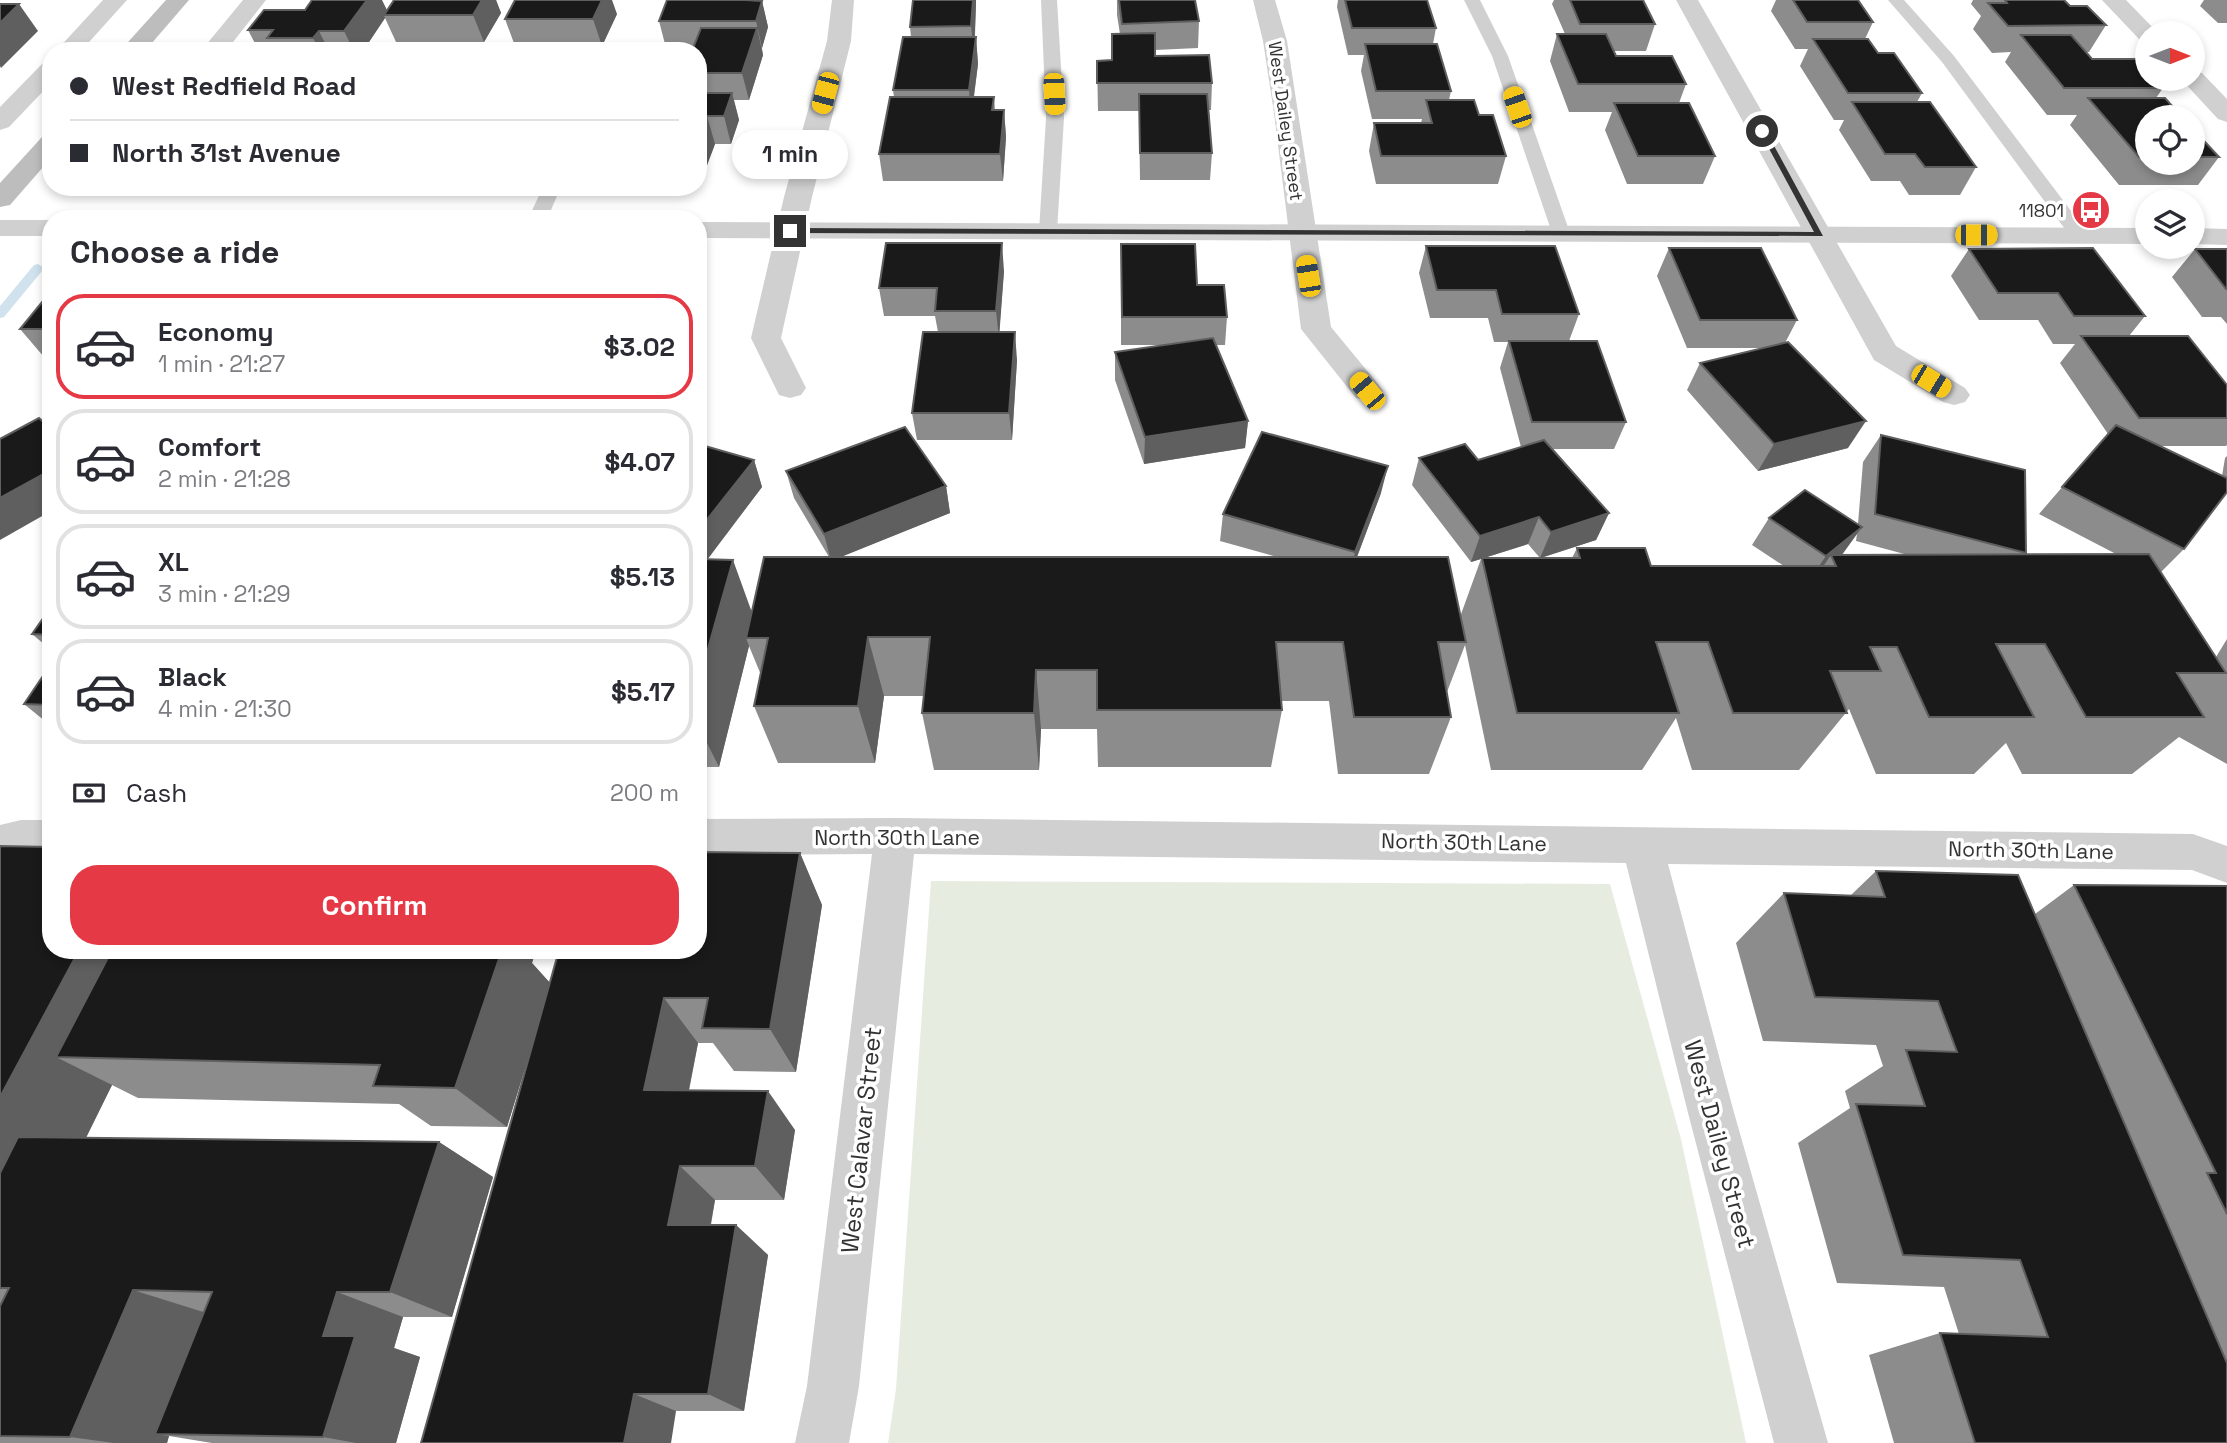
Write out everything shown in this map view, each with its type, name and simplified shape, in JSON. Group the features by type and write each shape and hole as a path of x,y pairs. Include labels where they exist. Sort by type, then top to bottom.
{"main road":[{"path":"140,42 178,0"},
{"path":"0,199 42,152"}],"street":[{"path":"76,42 116,0"},
{"path":"220,42 255,0"},
{"path":"790,388 766,338 790,231 839,41 843,0"},
{"name":"West Dailey Street","path":"1264,0 1275,41 1287,113 1316,329 1367,391"},
{"path":"1687,0 1885,353 1954,395"},
{"path":"2113,0 2135,22"},
{"path":"0,122 42,78"},
{"path":"2205,91 2227,114"},
{"path":"0,228 42,228"},
{"path":"707,230 2135,236"},
{"path":"2205,236 2227,237"},
{"name":"North 30th Lane","path":"707,837 895,836 2193,852 2227,865"},
{"name":"West Calavar Street","path":"822,1443 833,1386 895,836"},
{"path":"0,843 21,838 42,838"},
{"name":"West Dailey Street","path":"1642,844 1710,1109 1801,1443"}],"lane":[{"path":"1048,231 1055,118 1049,0"},
{"path":"1472,0 1500,56 1561,233"},
{"path":"1896,0 1948,59 2080,236"}],"shaded area":[{"path":"931,881 1610,884 1681,1139 1746,1443 888,1443 896,1389"}],"building":[{"path":"312,0 367,0 344,31 319,31 313,38 267,38 273,30 248,30 264,10 305,10"},
{"path":"394,0 482,0 473,15 384,15"},
{"path":"515,0 602,0 593,19 505,19"},
{"path":"667,0 762,1 756,21 659,21"},
{"path":"913,0 973,0 971,26 910,27"},
{"path":"1119,0 1195,0 1199,21 1122,24"},
{"path":"1345,0 1427,0 1436,28 1352,28"},
{"path":"1570,0 1643,0 1655,24 1580,24"},
{"path":"1793,0 1858,0 1873,22 1807,22"},
{"path":"2005,0 2064,0 2070,6 2087,6 2106,25 2008,26 1988,3 2007,3"},
{"path":"0,4 19,4 0,23"},
{"path":"701,28 757,28 742,73 707,73 707,42 696,42"},
{"path":"1155,33 1155,56 1209,55 1212,83 1097,83 1097,61 1112,60 1112,34"},
{"path":"1557,34 1606,34 1616,56 1672,56 1686,84 1578,84"},
{"path":"2021,35 2071,35 2092,59 2135,59 2135,88 2064,88"},
{"path":"903,37 976,37 969,90 893,90"},
{"path":"1813,39 1868,39 1878,53 1894,53 1922,93 1848,93"},
{"path":"1365,44 1437,44 1451,91 1376,91"},
{"path":"707,93 732,93 724,116 707,116"},
{"path":"1139,94 1207,94 1212,153 1140,153"},
{"path":"890,97 994,97 992,110 1004,110 1000,154 879,154"},
{"path":"2088,98 2165,98 2171,105 2135,105 2135,152"},
{"path":"1426,100 1474,100 1479,115 1493,115 1506,156 1381,156 1374,123 1432,123"},
{"path":"1852,102 1930,102 1976,167 1925,167 1915,154 1885,154"},
{"path":"1614,103 1689,103 1715,156 1638,156"},
{"path":"2205,142 2219,157 2205,157"},
{"path":"886,243 1002,243 996,311 935,311 937,288 879,288"},
{"path":"1121,244 1195,244 1197,285 1224,285 1227,317 1122,317"},
{"path":"1426,246 1555,246 1579,314 1502,314 1496,290 1437,290"},
{"path":"1669,248 1761,248 1797,320 1700,320"},
{"path":"2093,248 2145,316 2074,316 2058,293 1998,293 1969,249"},
{"path":"2205,249 2227,249 2226,289 2203,259 2205,259"},
{"path":"42,302 42,329 20,329"},
{"path":"923,332 1015,332 1009,413 912,413"},
{"path":"2081,336 2188,336 2227,385 2227,418 2139,418"},
{"path":"1213,338 1248,421 1145,437 1115,352"},
{"path":"1509,341 1597,341 1626,422 1532,422"},
{"path":"1788,342 1866,421 1774,444 1700,363"},
{"path":"39,418 42,421 42,475 0,498 0,439"},
{"path":"2116,425 2227,478 2227,492 2184,549 2062,487"},
{"path":"905,427 946,486 824,534 786,471"},
{"path":"1262,432 1388,466 1355,552 1223,514"},
{"path":"1881,435 2025,470 2026,553 1875,514"},
{"path":"1544,440 1609,513 1551,532 1539,517 1480,536 1419,458 1465,444 1478,460"},
{"path":"707,447 754,460 707,520"},
{"path":"1805,490 1862,527 1826,556 1769,518"},
{"path":"1577,548 1645,548 1651,566 1836,566 1831,555 2149,554 2226,673 2177,673 2204,717 2086,717 2045,644 1996,644 2034,717 1929,717 1897,647 1870,647 1881,671 1830,671 1847,713 1733,713 1708,642 1656,642 1679,713 1517,713 1482,558 1580,558"},
{"path":"764,557 1448,557 1466,642 1438,642 1451,717 1354,717 1343,642 1276,642 1282,710 1097,710 1097,670 1036,670 1034,713 922,713 930,637 868,637 858,706 754,706 768,638 746,638"},
{"path":"707,559 733,560 707,652"},
{"path":"42,620 42,635 32,634"},
{"path":"42,677 42,705 24,704"},
{"path":"0,846 42,847 42,959 74,959 0,1097"},
{"path":"707,852 800,853 770,1029 702,1028 708,998 664,998 644,1090 768,1091 755,1166 680,1166 668,1225 736,1225 708,1394 634,1394 624,1443 421,1443 556,959 707,959"},
{"path":"1876,871 2018,875 2227,1363 2227,1443 1975,1443 1940,1333 2048,1337 2020,1260 1903,1255 1856,1104 1925,1106 1906,1050 1957,1052 1938,1001 1815,997 1784,893 1885,897"},
{"path":"2074,885 2227,886 2227,1214 2207,1173 2216,1173"},
{"path":"107,959 499,959 455,1088 373,1086 380,1065 56,1057"},
{"path":"18,1137 439,1142 390,1292 337,1292 323,1336 355,1336 323,1437 155,1434 212,1292 133,1290 70,1437 0,1436 0,1306 9,1288 0,1288 0,1173"}],"waterway":[{"path":"0,314 38,268"}],"place":[{"name":"11801","path":"2091,210"}],"route":[{"path":"790,231 1820,234 1762,131"}]}
